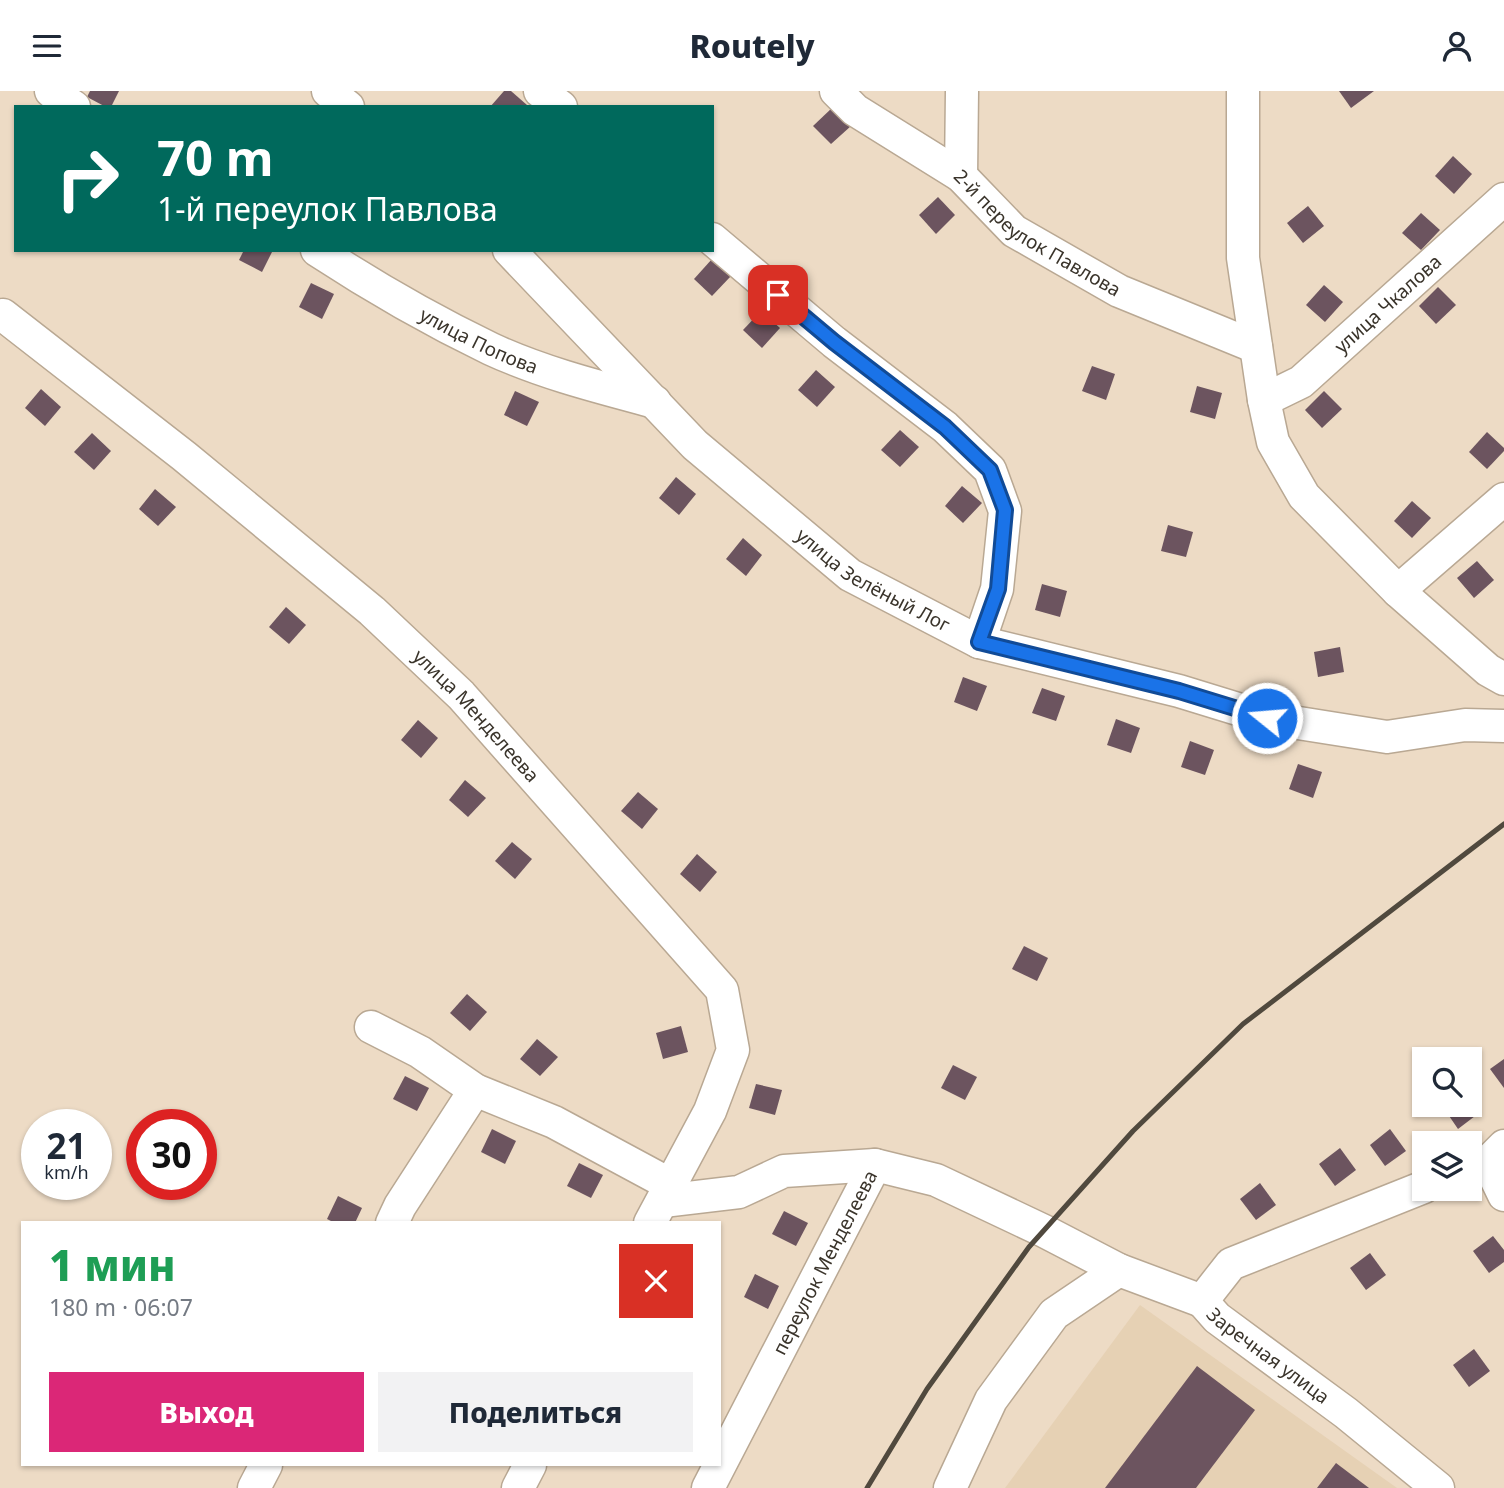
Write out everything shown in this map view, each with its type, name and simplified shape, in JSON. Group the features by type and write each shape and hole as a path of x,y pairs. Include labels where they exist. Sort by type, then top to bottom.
{"street":[{"path":"51,91 71,105"},
{"path":"328,91 346,105"},
{"path":"540,91 558,105"},
{"name":"2-й переулок Павлова","path":"836,91 855,110 961,176 1014,231 1119,292 1256,347"},
{"path":"961,176 962,91"},
{"path":"1243,91 1243,258 1264,400 1273,442 1304,496 1398,591 1488,670 1504,679"},
{"name":"улица Чкалова","path":"1264,400 1301,382 1504,199"},
{"path":"714,241 834,342 945,427 990,470 1005,510 998,589 979,642"},
{"name":"улица Попова","path":"320,252 363,279 491,349 566,378 655,402"},
{"name":"улица Зелёный Лог","path":"511,252 695,445 850,575 979,642 1179,691 1267,718 1387,737 1465,725 1504,726"},
{"name":"улица Менделеева","path":"3,315 184,456 382,620 461,695 722,990 733,1050 710,1111 661,1203"},
{"path":"1398,591 1504,499"},
{"path":"371,1027 420,1052 475,1090 554,1122 661,1203 739,1192 784,1171 875,1165"},
{"path":"393,1221 475,1090"},
{"path":"1487,1159 1504,1195"},
{"name":"переулок Менделеева","path":"721,1463 875,1165 936,1180 1119,1270 1202,1301"},
{"name":"Заречная улица","path":"1412,1192 1231,1264 1202,1301 1217,1318 1346,1413 1438,1488"},
{"path":"950,1488 991,1400 1054,1314 1119,1270"},
{"path":"254,1488 265,1466"},
{"path":"518,1488 529,1466"},
{"name":"переулок Менделеева","path":"708,1488 719,1466"}],"shaded area":[{"path":"1140,1305 1397,1488 1005,1488"}],"building":[{"path":"90,91 119,91 112,105 102,105 87,97"},
{"path":"504,91 511,91 527,105 492,105"},
{"path":"1339,91 1374,91 1351,108"},
{"path":"833,107 851,126 831,144 813,126"},
{"path":"1453,156 1472,174 1454,194 1435,176"},
{"path":"938,197 955,215 936,234 919,215"},
{"path":"1308,206 1324,226 1303,243 1287,223"},
{"path":"1421,213 1440,230 1421,250 1402,233"},
{"path":"243,252 272,252 262,272 239,260"},
{"path":"712,259 731,276 712,296 694,279"},
{"path":"311,283 334,294 322,319 299,307"},
{"path":"1324,285 1343,302 1325,322 1306,305"},
{"path":"1438,287 1456,305 1436,324 1419,306"},
{"path":"761,311 780,328 762,348 743,330"},
{"path":"1092,366 1115,374 1106,400 1082,391"},
{"path":"816,370 835,387 817,407 798,390"},
{"path":"1197,386 1222,393 1215,419 1190,412"},
{"path":"41,389 61,407 45,426 25,408"},
{"path":"515,391 539,402 527,426 504,415"},
{"path":"1324,391 1342,409 1322,428 1305,410"},
{"path":"900,430 919,447 900,467 881,450"},
{"path":"1487,432 1504,451 1487,469 1469,452"},
{"path":"92,433 111,451 94,470 74,452"},
{"path":"676,477 696,494 679,515 659,498"},
{"path":"962,486 982,503 963,523 945,506"},
{"path":"155,489 176,507 158,526 139,509"},
{"path":"1412,501 1431,518 1412,538 1394,521"},
{"path":"1168,525 1193,532 1186,557 1161,551"},
{"path":"743,538 762,555 746,576 726,559"},
{"path":"1477,561 1494,580 1474,598 1457,578"},
{"path":"1042,584 1067,591 1060,617 1035,610"},
{"path":"286,607 306,625 289,644 269,627"},
{"path":"1340,647 1344,672 1318,677 1314,652"},
{"path":"963,677 987,686 977,711 954,702"},
{"path":"1042,688 1065,696 1056,721 1032,713"},
{"path":"1116,719 1140,728 1131,753 1107,745"},
{"path":"418,720 438,738 421,758 401,740"},
{"path":"1190,741 1214,750 1205,775 1181,767"},
{"path":"1298,764 1322,772 1313,798 1289,789"},
{"path":"465,780 486,798 468,817 449,800"},
{"path":"638,792 658,809 642,829 621,811"},
{"path":"512,842 532,859 515,879 495,861"},
{"path":"697,854 717,872 700,892 680,874"},
{"path":"1024,946 1048,958 1037,981 1012,969"},
{"path":"467,994 487,1012 470,1031 450,1013"},
{"path":"681,1026 688,1052 663,1059 656,1033"},
{"path":"537,1039 558,1057 540,1076 520,1059"},
{"path":"1504,1059 1504,1088 1490,1069"},
{"path":"953,1065 977,1077 965,1100 941,1088"},
{"path":"405,1076 429,1088 417,1111 393,1099"},
{"path":"756,1084 782,1090 775,1115 749,1108"},
{"path":"1450,1117 1474,1117 1458,1129"},
{"path":"492,1129 516,1141 505,1164 481,1152"},
{"path":"1390,1129 1406,1151 1385,1166 1370,1145"},
{"path":"1340,1148 1356,1170 1335,1186 1319,1164"},
{"path":"579,1163 603,1175 591,1198 567,1186"},
{"path":"1260,1183 1276,1205 1256,1220 1240,1199"},
{"path":"338,1196 362,1208 356,1221 327,1219"},
{"path":"784,1211 808,1223 796,1246 772,1234"},
{"path":"1493,1236 1504,1250 1504,1262 1489,1273 1473,1251"},
{"path":"1370,1253 1386,1275 1366,1290 1350,1268"},
{"path":"755,1274 779,1286 768,1309 744,1297"},
{"path":"1474,1349 1490,1371 1469,1387 1453,1365"},
{"path":"1197,1366 1255,1410 1196,1488 1105,1488"},
{"path":"1336,1463 1369,1488 1317,1488"}],"railway":[{"path":"867,1488 927,1389 1029,1247 1133,1131 1243,1024 1504,824"}],"route":[{"path":"778,295 834,342 945,427 990,470 1005,510 998,589 979,642 1179,691 1267,718"}]}
